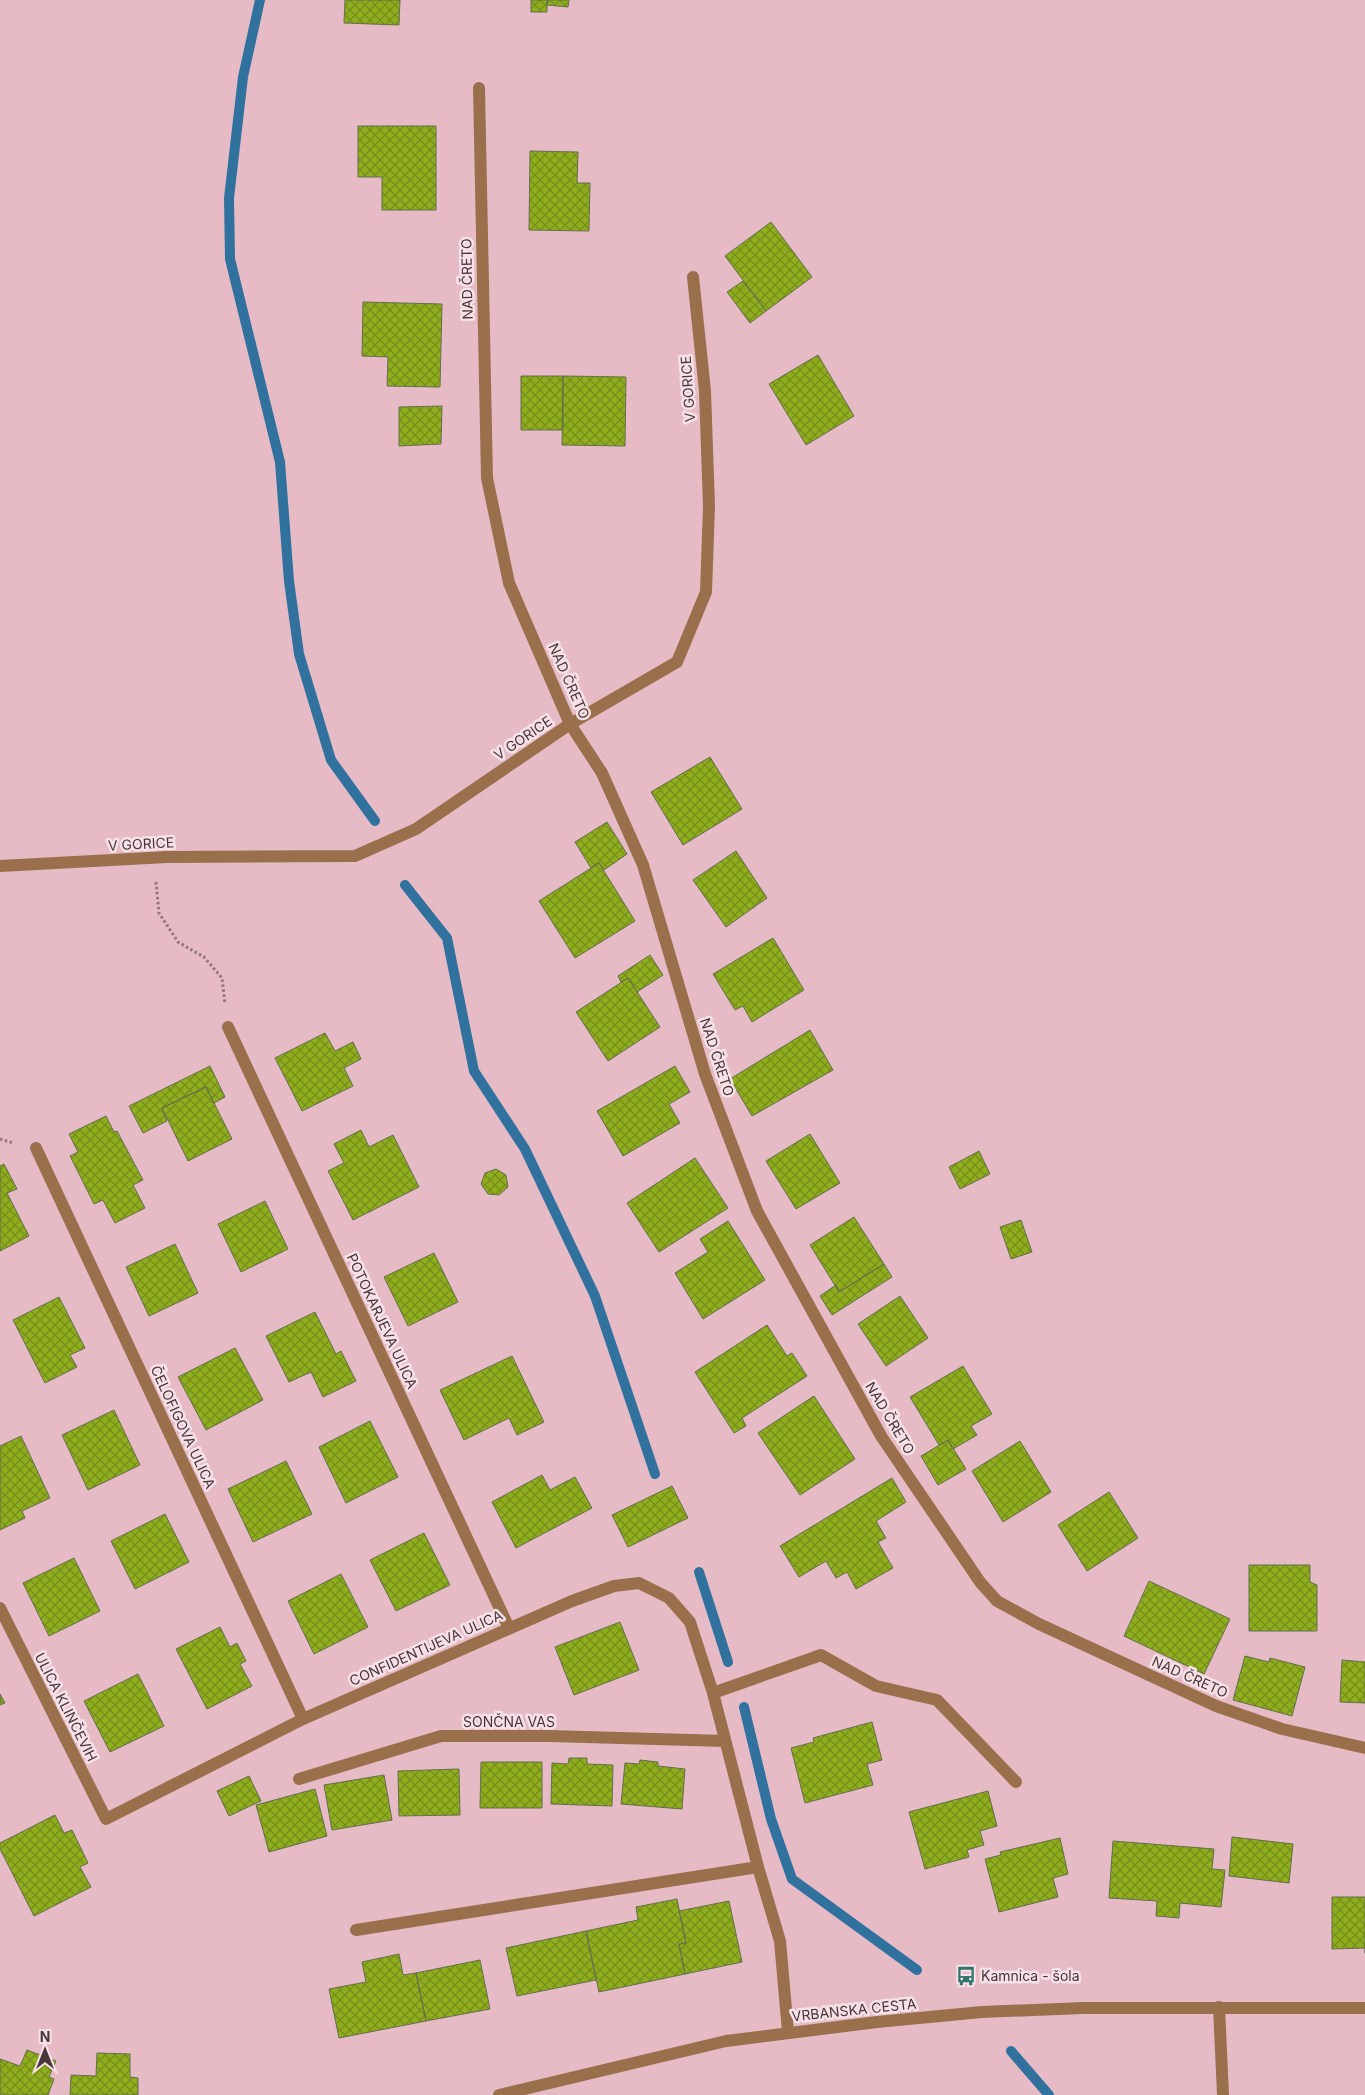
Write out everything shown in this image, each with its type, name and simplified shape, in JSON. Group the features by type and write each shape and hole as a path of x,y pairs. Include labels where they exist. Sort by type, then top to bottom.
{"street":[{"name":"NAD ČRETO","path":"479,88 487,478 509,583 570,724 602,773 643,865 705,1074 757,1211 881,1436 980,1582 997,1600 1039,1624 1216,1706 1282,1729 1365,1748"},
{"name":"V GORICE","path":"0,866 167,857 354,856 416,829 570,724 676,662 706,592 709,506 705,391 693,276"},
{"name":"POTOKARJEVA ULICA","path":"228,1027 509,1628"},
{"name":"ČELOFIGOVA ULICA","path":"36,1148 303,1719"},
{"name":"CONFIDENTIJEVA ULICA","path":"106,1819 303,1719 509,1628 614,1586 639,1583 670,1598 690,1622 713,1693 758,1866 780,1941 788,2032"},
{"name":"ULICA KLINČEVIH","path":"0,1608 106,1819"},
{"path":"713,1693 821,1655 876,1686 937,1700 1016,1782"},
{"name":"SONČNA VAS","path":"299,1779 441,1736 550,1736 725,1741"},
{"path":"356,1930 758,1866"},
{"path":"1220,2007 1223,2095"},
{"name":"VRBANSKA CESTA","path":"499,2095 726,2041 788,2032 982,2012 1220,2007 1365,2008"}],"path":[{"path":"167,857 156,883 159,912 178,942 204,956 222,978 228,1027"}],"building":[{"path":"345,0 400,0 399,25 344,23"},
{"path":"531,0 547,0 547,12 531,12"},
{"path":"547,0 569,0 568,7 547,5"},
{"path":"358,126 436,126 436,210 382,210 382,177 358,177"},
{"path":"530,151 578,152 577,183 590,183 589,231 529,230"},
{"path":"771,222 812,277 766,311 725,256"},
{"path":"743,281 766,311 750,323 727,292"},
{"path":"363,302 442,304 440,387 387,386 388,357 362,356"},
{"path":"818,355 854,416 806,445 769,384"},
{"path":"521,376 563,376 563,430 521,430"},
{"path":"563,376 626,377 625,446 562,445"},
{"path":"442,406 441,444 399,446 399,407"},
{"path":"710,757 742,809 683,845 651,792"},
{"path":"607,822 627,854 604,870 599,863 591,868 575,842"},
{"path":"736,851 767,898 726,927 693,880"},
{"path":"599,863 635,921 575,958 539,901"},
{"path":"773,938 804,990 752,1022 743,1006 735,1010 713,974"},
{"path":"650,955 663,975 637,992 628,978 621,982 618,976"},
{"path":"628,978 660,1027 608,1061 576,1012"},
{"path":"810,1030 833,1070 752,1116 730,1079"},
{"path":"325,1033 335,1051 353,1042 361,1059 344,1068 353,1086 302,1111 275,1058"},
{"path":"210,1066 225,1097 214,1103 206,1087 162,1108 167,1121 143,1133 129,1106"},
{"path":"675,1066 690,1092 669,1104 680,1123 623,1156 597,1111"},
{"path":"206,1087 232,1139 188,1161 162,1108"},
{"path":"106,1116 114,1132 117,1131 143,1180 133,1185 145,1208 115,1223 103,1200 94,1204 70,1156 78,1152 69,1134"},
{"path":"361,1130 369,1147 393,1135 419,1187 353,1220 328,1171 344,1163 334,1144"},
{"path":"810,1134 840,1183 796,1209 766,1161"},
{"path":"979,1151 990,1174 960,1189 949,1167"},
{"path":"695,1158 728,1208 659,1252 627,1203"},
{"path":"4,1164 17,1189 7,1193 29,1236 0,1251 0,1166"},
{"path":"496,1169 506,1175 508,1187 499,1195 488,1194 481,1184 485,1173"},
{"path":"265,1201 288,1249 241,1272 218,1224"},
{"path":"854,1217 884,1264 839,1292 810,1245"},
{"path":"1021,1220 1032,1252 1011,1259 1000,1227"},
{"path":"728,1221 765,1280 703,1319 675,1273 708,1252 700,1239"},
{"path":"175,1244 198,1293 149,1316 126,1267"},
{"path":"434,1253 458,1302 408,1326 384,1277"},
{"path":"884,1264 892,1277 832,1315 820,1296 836,1285 839,1292"},
{"path":"900,1296 928,1338 886,1366 858,1324"},
{"path":"59,1297 85,1348 70,1355 77,1367 45,1383 13,1320"},
{"path":"315,1312 336,1354 341,1351 356,1381 323,1397 311,1372 289,1382 266,1336"},
{"path":"767,1325 787,1356 792,1353 807,1376 742,1418 746,1426 734,1433 695,1372"},
{"path":"235,1348 263,1400 206,1430 178,1377"},
{"path":"512,1356 544,1422 517,1435 509,1418 464,1440 440,1390"},
{"path":"963,1366 992,1414 971,1426 977,1435 953,1449 948,1440 939,1445 910,1397"},
{"path":"814,1396 855,1459 800,1495 758,1433"},
{"path":"114,1410 140,1465 88,1490 62,1435"},
{"path":"370,1421 398,1477 346,1503 319,1447"},
{"path":"21,1436 50,1498 22,1511 25,1518 0,1530 0,1446"},
{"path":"948,1440 966,1469 938,1485 921,1456"},
{"path":"1020,1441 1051,1492 1003,1522 972,1471"},
{"path":"286,1461 312,1514 253,1542 228,1489"},
{"path":"542,1475 550,1490 575,1477 592,1508 516,1548 492,1502"},
{"path":"892,1478 906,1502 876,1521 886,1538 878,1542 893,1568 856,1589 847,1572 836,1578 826,1561 799,1577 780,1546"},
{"path":"672,1486 688,1518 628,1547 612,1515"},
{"path":"1109,1492 1138,1538 1087,1571 1058,1525"},
{"path":"165,1514 189,1562 135,1589 111,1541"},
{"path":"424,1533 450,1585 396,1611 370,1560"},
{"path":"74,1558 100,1611 49,1636 23,1583"},
{"path":"1249,1565 1310,1565 1310,1582 1317,1585 1317,1631 1249,1631"},
{"path":"341,1574 368,1627 314,1654 288,1601"},
{"path":"1149,1581 1230,1619 1204,1674 1124,1636"},
{"path":"620,1622 639,1670 574,1695 555,1647"},
{"path":"220,1627 230,1647 237,1643 246,1661 240,1664 252,1686 207,1709 176,1649"},
{"path":"1245,1656 1269,1662 1270,1658 1305,1667 1292,1716 1233,1700"},
{"path":"1342,1660 1365,1662 1365,1703 1340,1702"},
{"path":"138,1674 164,1726 110,1752 84,1701"},
{"path":"0,1694 5,1703 0,1705"},
{"path":"872,1722 882,1760 867,1764 873,1785 805,1803 791,1748 814,1742 813,1738"},
{"path":"569,1758 587,1758 587,1764 613,1765 612,1806 551,1804 552,1763 568,1764"},
{"path":"640,1760 658,1762 658,1766 685,1769 682,1809 621,1804 625,1763 639,1764"},
{"path":"481,1762 542,1762 542,1808 480,1808"},
{"path":"459,1769 460,1815 399,1816 398,1771"},
{"path":"384,1775 392,1820 332,1830 324,1785"},
{"path":"249,1776 261,1801 229,1816 217,1791"},
{"path":"315,1789 327,1836 269,1852 256,1805"},
{"path":"988,1791 997,1826 980,1831 984,1845 967,1850 969,1857 925,1869 909,1812"},
{"path":"55,1815 64,1833 72,1830 88,1863 80,1867 91,1887 34,1916 0,1849 0,1843"},
{"path":"1232,1837 1293,1844 1289,1883 1229,1876"},
{"path":"1060,1838 1068,1874 1053,1878 1058,1897 999,1912 985,1859 1001,1855 1000,1852"},
{"path":"1113,1841 1214,1849 1212,1869 1225,1870 1221,1907 1180,1903 1179,1918 1156,1916 1157,1901 1109,1898"},
{"path":"1332,1897 1365,1897 1365,1948 1332,1949"},
{"path":"677,1899 686,1943 679,1944 685,1974 599,1992 586,1931 638,1920 636,1907"},
{"path":"729,1901 742,1962 685,1974 679,1944 686,1943 679,1911"},
{"path":"586,1931 596,1980 517,1996 506,1948"},
{"path":"399,1954 403,1975 416,1973 426,2021 339,2038 329,1989 366,1982 362,1962"},
{"path":"480,1960 490,2009 426,2021 416,1973"},
{"path":"27,2050 56,2061 49,2077 54,2079 48,2095 0,2095 0,2059 20,2066"},
{"path":"97,2053 130,2054 130,2077 138,2078 138,2095 70,2095 71,2075 96,2076"}],"waterway":[{"path":"260,0 243,77 229,198 230,259 280,462 289,581 299,654 331,760 375,821"},
{"path":"405,885 447,938 474,1071 525,1149 595,1296 655,1474"},
{"path":"699,1572 728,1662"},
{"path":"744,1707 771,1819 792,1879 917,1970"},
{"path":"1011,2051 1049,2095"}],"place":[{"name":"Kamnica - šola","path":"966,1976"}]}
